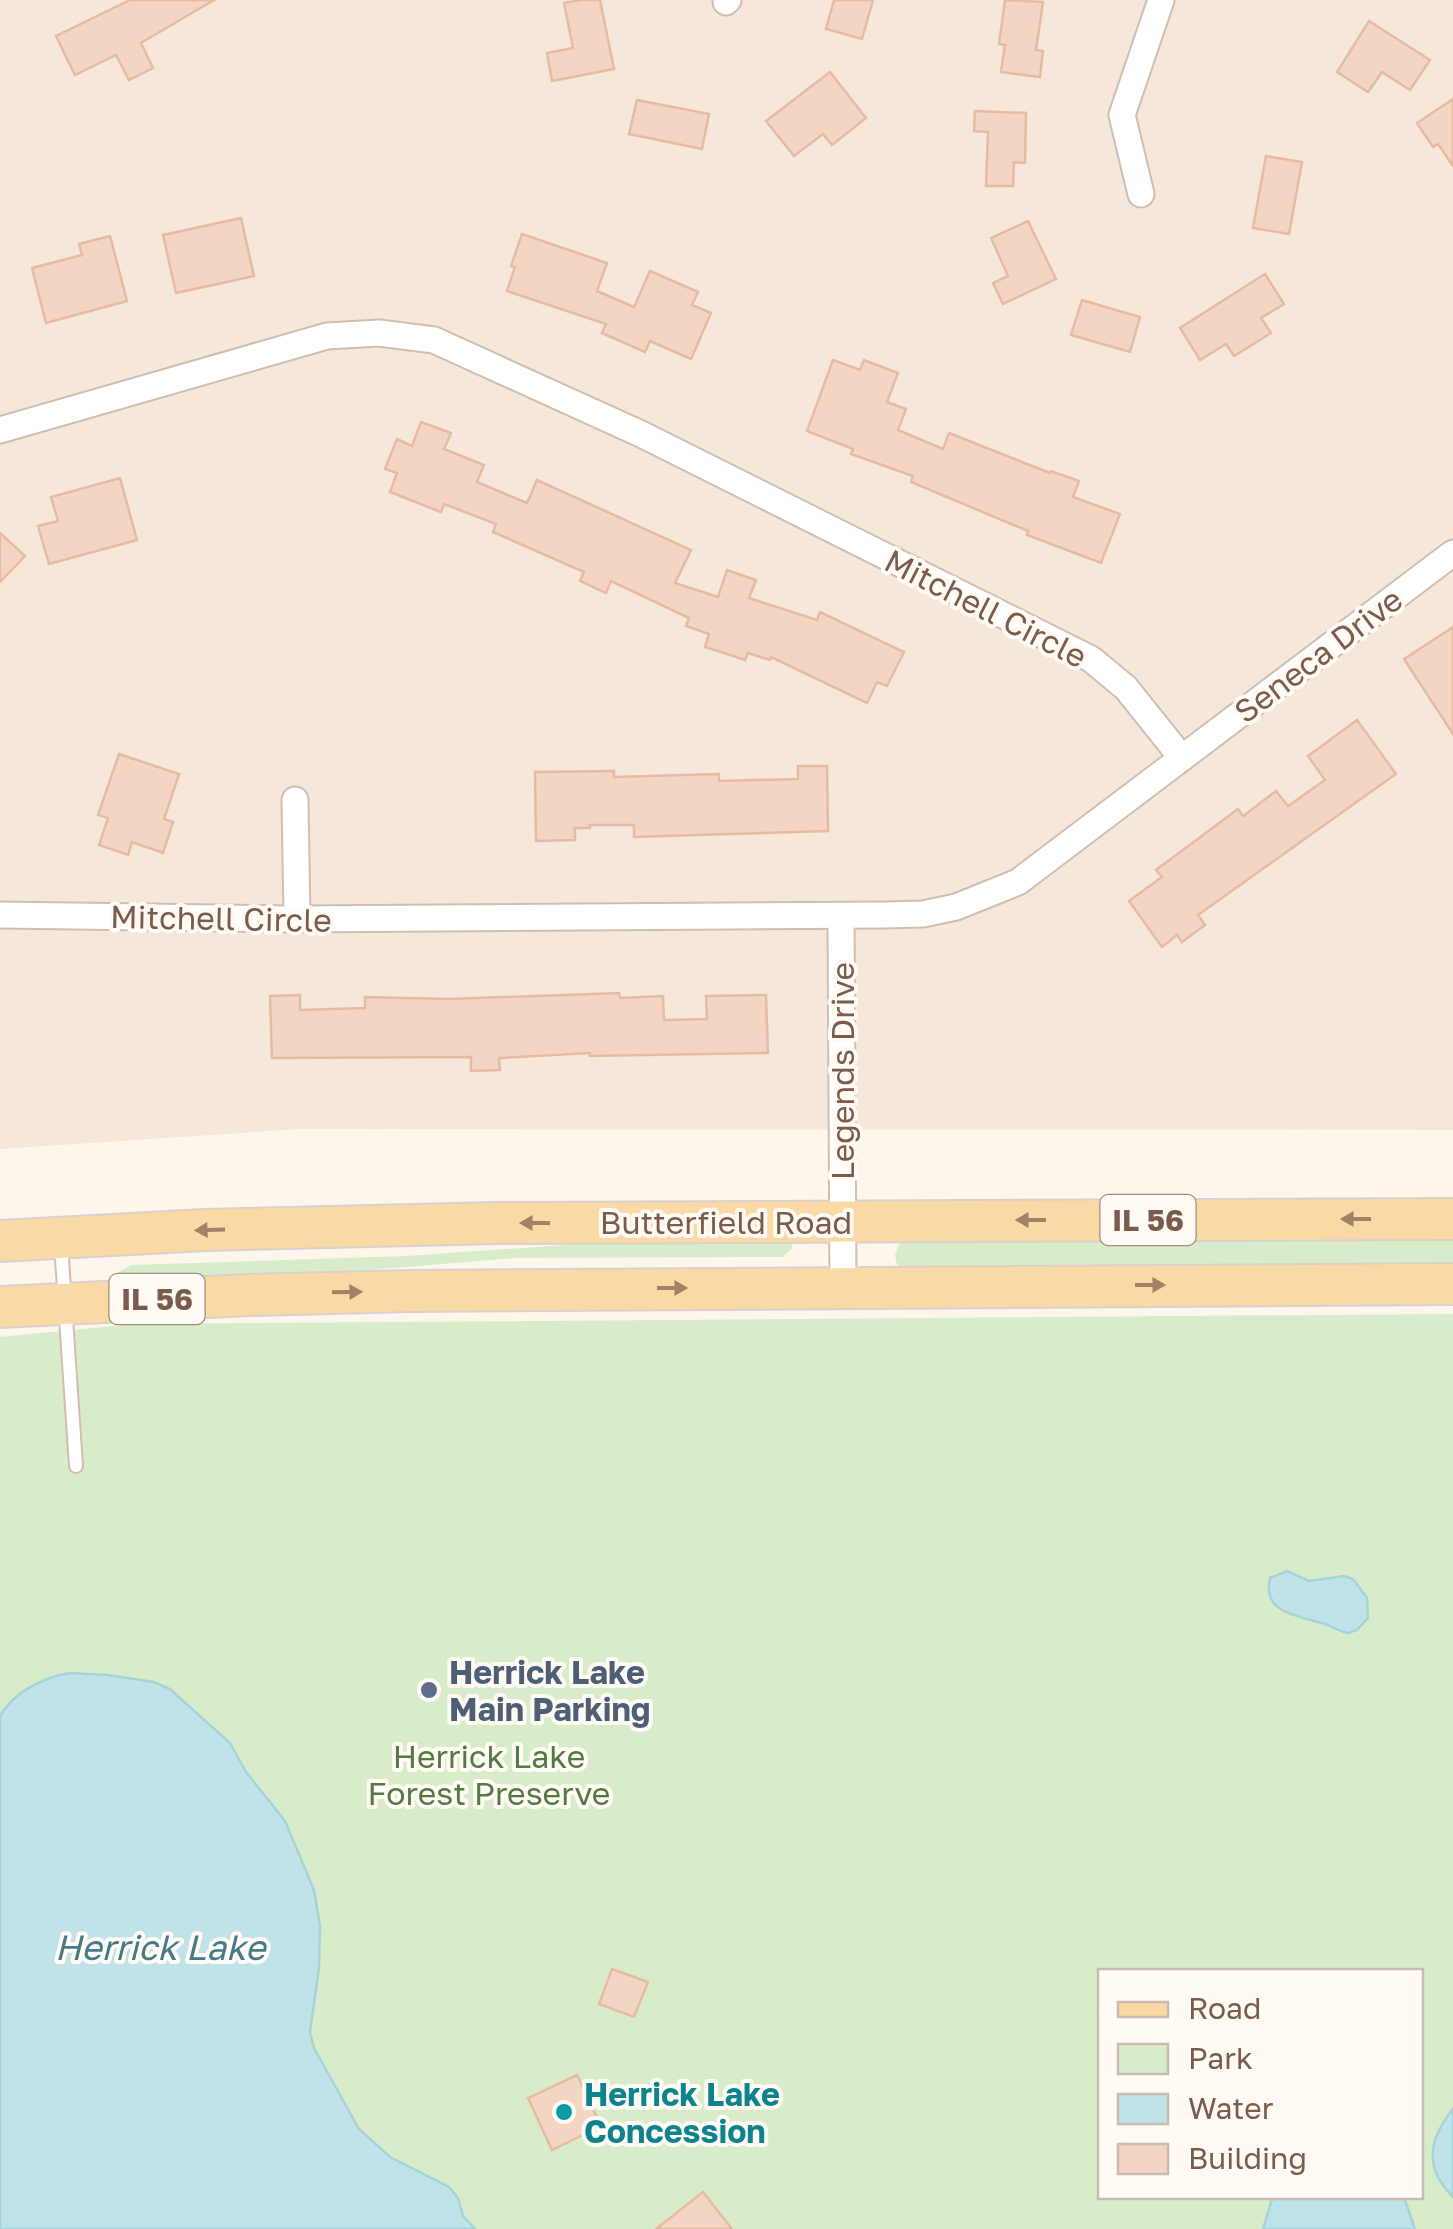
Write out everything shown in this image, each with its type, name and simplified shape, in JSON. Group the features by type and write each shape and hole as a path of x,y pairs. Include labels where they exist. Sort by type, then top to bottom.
{"main road":[{"name":"Butterfield Road","path":"0,1241 368,1225 1453,1219"},
{"name":"Butterfield Road","path":"0,1307 412,1291 1453,1284"}],"street":[{"path":"1141,194 1122,115 1161,0"},
{"name":"Mitchell Circle","path":"0,430 327,336 380,333 434,340 640,434 1091,660 1126,688 1182,758 1018,882 956,907 924,914 298,919 0,915"},
{"name":"Seneca Drive","path":"1182,758 1453,553"},
{"path":"295,800 298,919"},
{"name":"Legends Drive","path":"842,916 843,1286"}],"lane":[{"path":"61,1237 76,1466"}],"shaded area":[{"path":"0,0 1453,0 1453,1130 299,1129 0,1149"}],"green space":[{"path":"1453,1235 1453,1268 910,1270 897,1265 895,1255 901,1240"},
{"path":"785,1237 792,1248 783,1257 514,1258 250,1280 127,1284 119,1272 131,1265 406,1256 668,1238"},
{"name":"Herrick Lake Forest Preserve","path":"1453,1314 1453,2229 0,2229 0,1337 135,1324"}],"water":[{"path":"1287,1571 1309,1581 1344,1576 1353,1579 1367,1598 1368,1618 1348,1633 1285,1612 1271,1599 1269,1590 1270,1578"},
{"name":"Herrick Lake","path":"69,1673 154,1682 170,1689 230,1743 246,1772 285,1821 314,1890 320,1926 310,2032 314,2048 359,2129 390,2157 449,2187 458,2198 463,2216 475,2229 0,2229 0,1716 30,1687"},
{"path":"1453,2109 1453,2197 1437,2175 1433,2154 1438,2132"},
{"path":"1272,2199 1405,2199 1415,2229 1263,2229"}],"building":[{"path":"130,0 214,0 141,43 153,68 129,80 116,55 75,75 56,36"},
{"path":"600,0 614,69 552,81 547,53 573,48 564,3"},
{"path":"834,0 873,0 862,39 826,29"},
{"path":"1005,0 1043,2 1036,50 1043,51 1040,77 1001,72 1005,45 999,44"},
{"path":"1369,21 1430,60 1410,90 1382,72 1368,92 1337,72"},
{"path":"830,72 866,118 832,145 823,134 794,156 766,121"},
{"path":"1453,99 1453,166 1438,144 1433,147 1417,123"},
{"path":"637,100 709,114 702,149 629,134"},
{"path":"975,111 1026,113 1025,163 1014,162 1013,186 986,186 988,132 974,131"},
{"path":"1266,156 1302,162 1289,234 1253,228"},
{"path":"241,218 254,276 176,293 163,235"},
{"path":"1028,221 1056,279 1003,304 993,283 1008,276 991,238"},
{"path":"522,234 607,263 597,291 634,307 650,271 698,292 692,305 711,313 691,359 650,341 645,352 602,333 606,324 507,291"},
{"path":"110,236 127,301 46,323 32,268 82,255 79,244"},
{"path":"1265,274 1284,304 1261,318 1271,333 1234,356 1226,344 1200,360 1180,328"},
{"path":"1082,300 1140,317 1130,352 1071,335"},
{"path":"833,360 860,370 864,360 898,373 887,402 906,409 898,430 943,449 949,433 1079,481 1073,497 1120,514 1101,563 1027,535 1028,531 911,482 913,476 851,454 853,449 807,431"},
{"path":"421,422 451,433 444,449 484,465 477,482 527,503 537,480 691,550 675,583 718,597 727,570 756,580 749,598 817,620 820,612 904,652 887,686 877,682 867,703 771,657 770,660 748,653 745,660 705,647 709,634 686,626 689,618 611,581 606,593 580,581 584,572 493,532 496,524 444,504 441,512 390,492 397,473 385,469 397,439 412,446"},
{"path":"120,478 137,540 49,564 38,526 58,521 51,497"},
{"path":"0,533 25,556 0,582"},
{"path":"1453,627 1453,734 1404,659"},
{"path":"1357,720 1396,774 1198,915 1205,925 1182,942 1177,935 1162,947 1129,901 1162,877 1156,870 1238,809 1243,816 1276,791 1288,806 1325,780 1308,756"},
{"path":"119,754 179,774 164,819 173,822 163,853 132,842 128,855 99,845 108,818 98,815"},
{"path":"798,766 827,766 828,831 634,837 634,825 590,825 575,828 575,840 536,841 535,772 614,771 614,777 719,774 719,781 798,779"},
{"path":"619,993 620,998 663,996 664,1020 707,1019 706,996 766,995 768,1053 590,1053 499,1058 500,1070 471,1071 471,1057 272,1058 270,996 300,995 300,1010 365,1008 365,997 449,999"},
{"path":"612,1969 648,1982 634,2017 599,2004"},
{"name":"Herrick Lake Concession","path":"577,2075 601,2126 552,2150 528,2098"},
{"path":"703,2192 732,2229 656,2229"}],"place":[{"name":"Herrick Lake Main Parking","path":"429,1690"},
{"name":"Herrick Lake Concession","path":"564,2112"}]}
